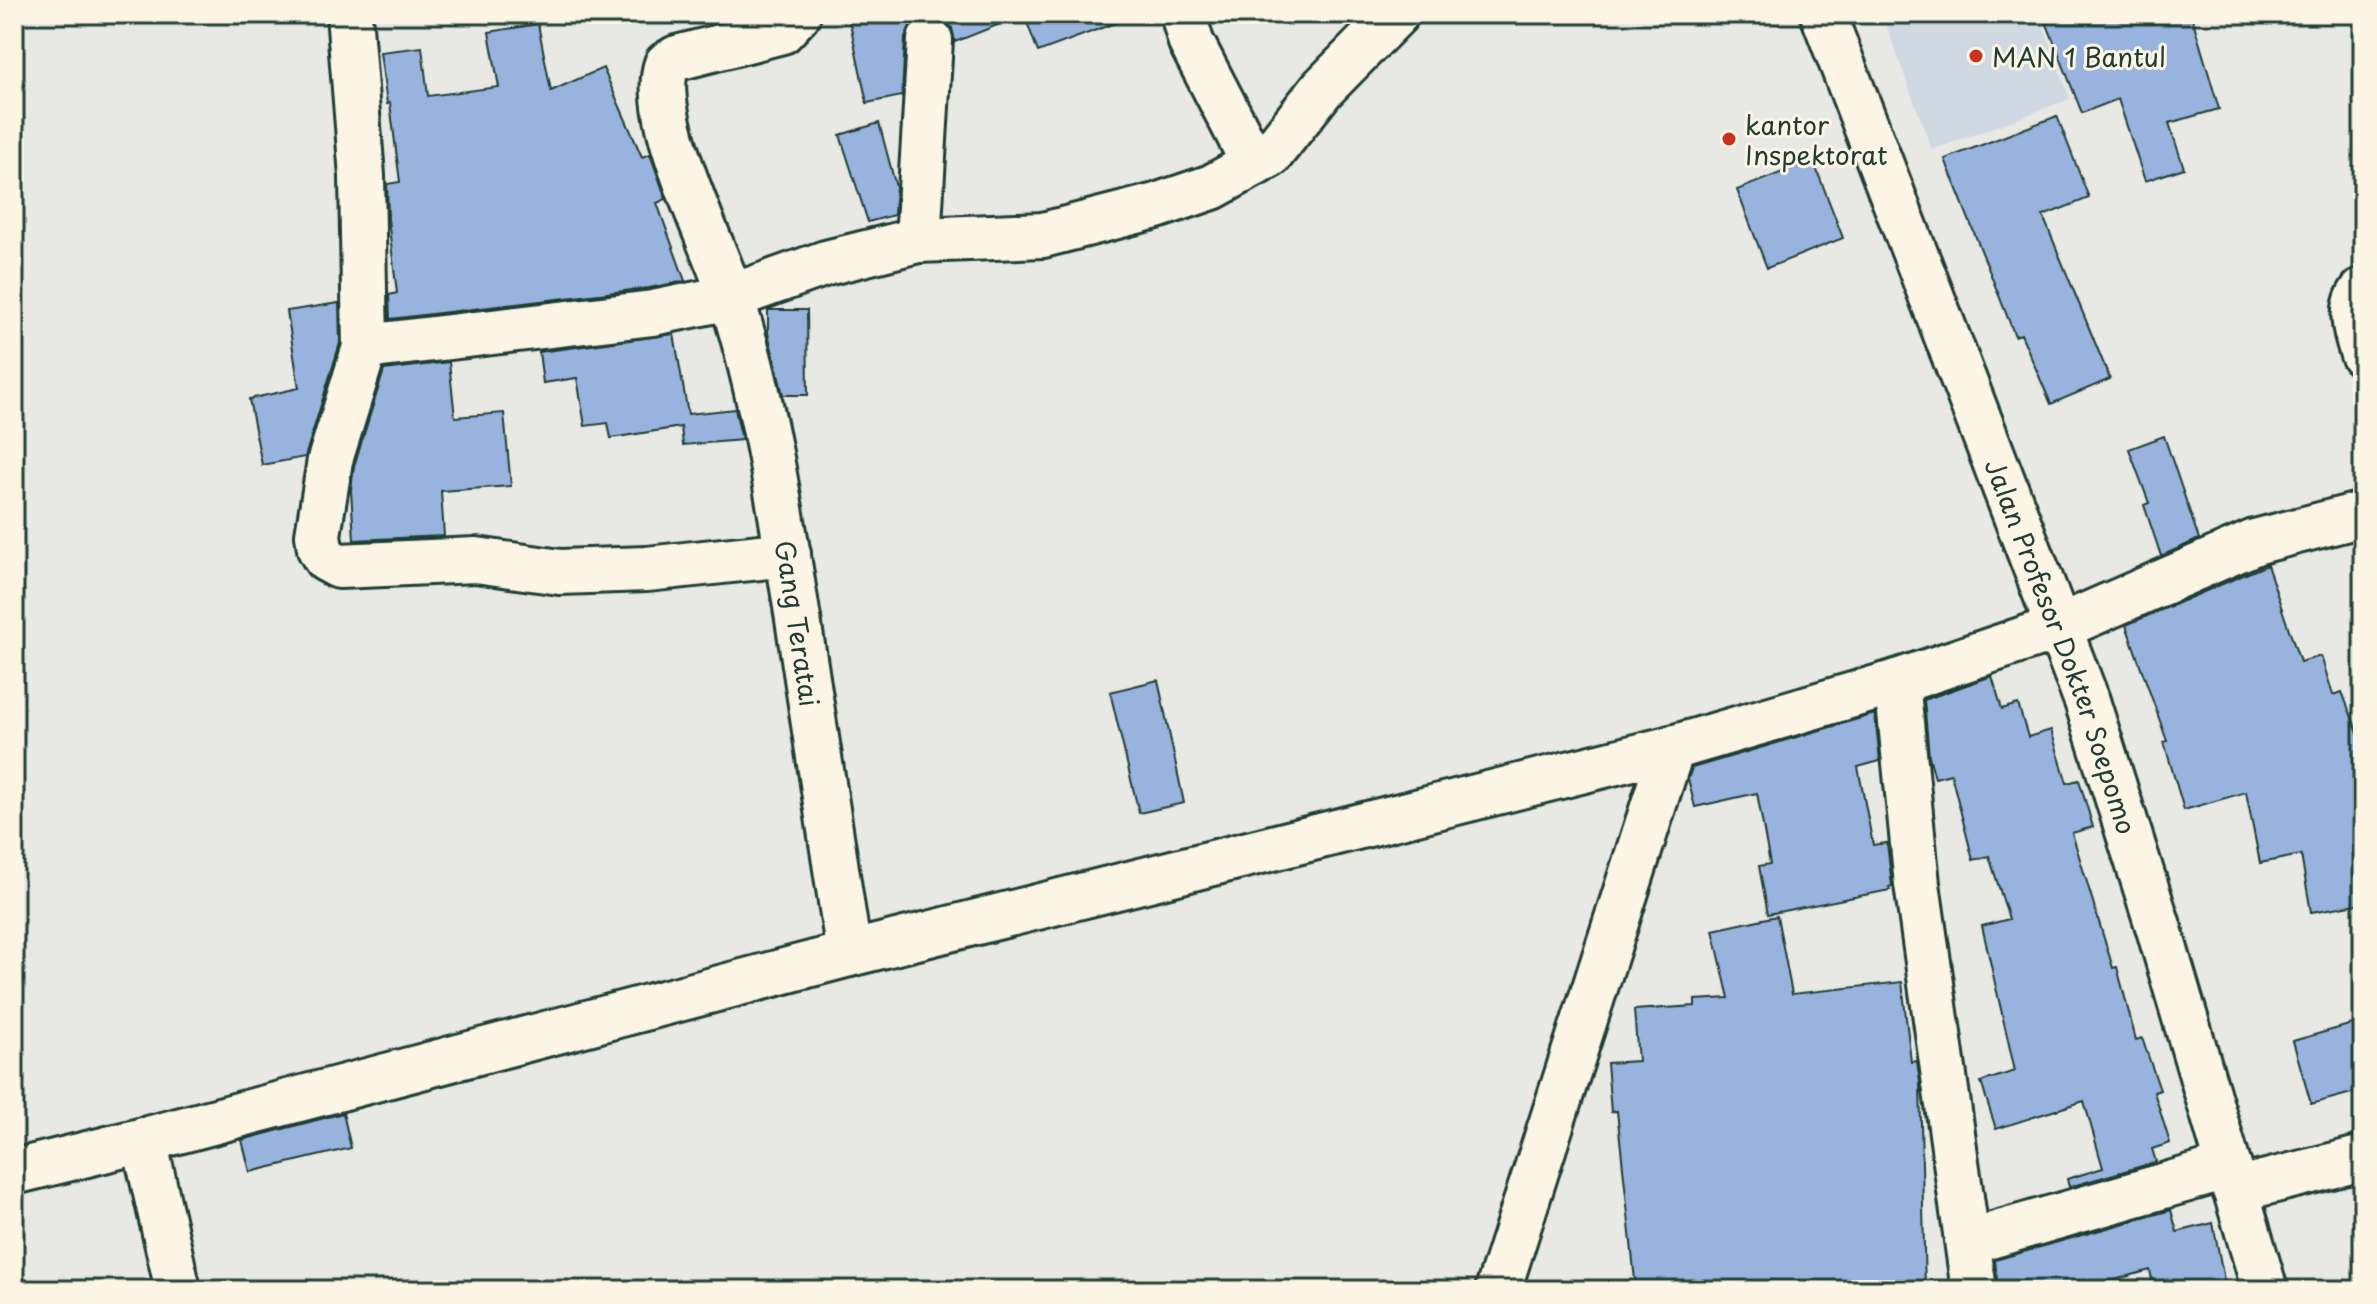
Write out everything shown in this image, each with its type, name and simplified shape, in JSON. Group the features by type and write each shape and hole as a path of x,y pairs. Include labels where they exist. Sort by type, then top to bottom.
{"street":[{"path":"349,14 362,176 365,347 330,460 318,535 320,549 326,559 339,566 476,560 560,572 647,569 788,554"},
{"name":"Gang Teratai","path":"798,14 782,31 677,58 667,64 662,82 680,167 731,297 749,358 788,554 849,954"},
{"path":"1183,14 1191,42 1254,164"},
{"path":"365,347 653,313 731,297 826,263 918,240 1043,235 1156,206 1212,187 1270,155 1322,89 1396,14"},
{"name":"Jalan Profesor Dokter Soepomo","path":"1823,14 2087,701 2153,911 2265,1290"},
{"path":"918,240 930,40"},
{"path":"2363,290 2355,305 2354,319 2363,354"},
{"path":"14,1172 849,954 1672,748 1897,682 2060,627 2255,542 2363,514"},
{"path":"1897,682 1917,884 1974,1290"},
{"path":"1498,1290 1672,748"},
{"path":"144,1140 178,1290"},
{"path":"1969,1242 2232,1178 2363,1158"}],"shaded area":[{"name":"MAN 1 Bantul","path":"1882,14 2039,14 2070,99 1932,150"}],"building":[{"path":"848,14 1020,16 955,42 952,28 943,19 931,15 918,18 905,38 902,96 867,103"},
{"path":"1024,14 1131,14 1131,17 1038,52"},
{"path":"2043,14 2191,14 2219,109 2169,123 2184,168 2145,181 2118,99 2082,113"},
{"path":"538,24 551,91 603,68 642,157 650,154 666,199 657,203 685,281 390,319 389,295 397,293 387,184 400,182 380,52 422,47 428,96 499,87 489,32"},
{"path":"2057,116 2089,198 2043,216 2110,379 2051,404 2021,334 2015,336 1945,159"},
{"path":"879,123 896,187 894,215 868,222 840,135"},
{"path":"1813,160 1843,238 1767,268 1737,190"},
{"path":"339,303 340,343 305,457 262,465 249,399 299,388 287,311"},
{"path":"768,310 807,310 808,395 783,395 768,333"},
{"path":"674,334 688,414 735,409 742,440 683,445 681,427 611,438 608,423 585,426 577,378 543,383 539,352"},
{"path":"449,362 455,417 504,413 511,486 441,491 444,536 354,540 351,490 354,466 384,370"},
{"path":"2164,436 2199,539 2161,556 2144,505 2149,503 2129,449"},
{"path":"2267,565 2300,662 2321,656 2333,695 2342,692 2363,746 2363,903 2311,912 2301,855 2260,863 2246,792 2184,810 2164,742 2167,741 2126,625"},
{"path":"1992,676 2002,709 2018,704 2028,737 2051,730 2067,783 2079,780 2093,827 2072,833 2113,968 2117,967 2136,1040 2142,1038 2160,1090 2154,1092 2170,1143 2152,1149 2156,1162 2069,1187 2067,1179 2103,1168 2084,1101 1996,1129 1981,1082 2015,1071 1982,926 2009,919 1989,856 1973,860 1951,774 1935,778 1929,756 1924,700"},
{"path":"1158,680 1184,803 1139,813 1110,692"},
{"path":"1875,714 1880,761 1858,767 1873,845 1887,843 1890,890 1768,914 1759,866 1770,864 1757,793 1695,807 1688,779 1692,768"},
{"path":"1777,916 1792,994 1902,982 1911,1062 1917,1061 1920,1082 1925,1290 1636,1290 1617,1111 1611,1112 1607,1063 1638,1061 1634,1010 1695,1006 1695,1000 1729,998 1713,930"},
{"path":"2363,1021 2363,1090 2311,1104 2293,1041"},
{"path":"343,1113 351,1148 250,1172 242,1140"},
{"path":"2171,1210 2177,1232 2213,1223 2226,1290 2154,1290 2150,1270 2079,1290 1998,1290 1995,1260"}],"place":[{"name":"MAN 1 Bantul","path":"1976,56"},
{"name":"kantor Inspektorat","path":"1729,139"}]}
